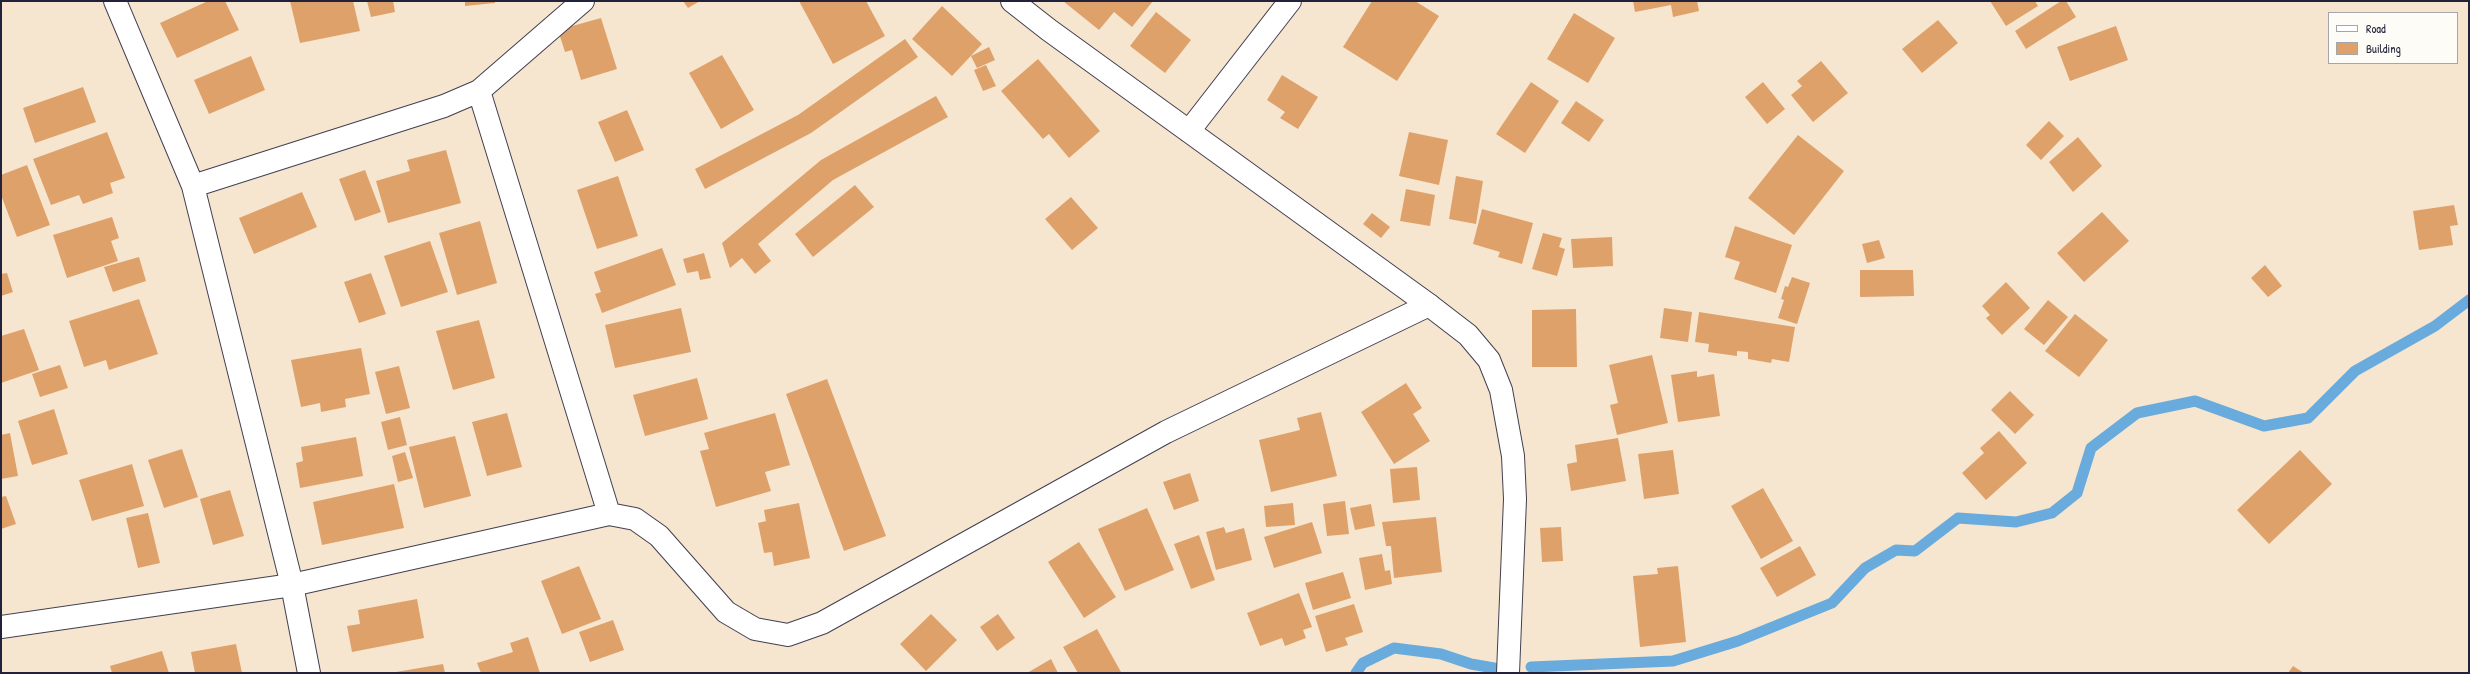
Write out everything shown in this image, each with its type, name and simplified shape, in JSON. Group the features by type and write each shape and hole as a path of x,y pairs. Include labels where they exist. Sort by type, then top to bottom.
{"street":[{"path":"115,1 193,186 292,585 309,673"},
{"path":"193,186 444,106 479,91 583,1"},
{"path":"1012,1 1429,305 1473,340 1489,360 1501,390 1513,456 1515,499 1508,673"},
{"path":"1189,131 1290,1"},
{"path":"479,91 609,514"},
{"path":"1,627 292,585 609,514 635,519 659,536 726,612 755,629 788,635 822,623 1166,432 1429,305"}],"building":[{"path":"208,1 225,1 239,30 177,58 160,23"},
{"path":"290,1 353,1 360,31 300,43"},
{"path":"367,1 393,1 395,12 371,17"},
{"path":"465,1 495,1 495,3 465,6"},
{"path":"683,1 700,1 688,8"},
{"path":"799,1 866,1 885,36 833,64"},
{"path":"1063,1 1153,1 1132,27 1114,12 1099,30"},
{"path":"1372,1 1415,1 1439,16 1397,81 1343,47"},
{"path":"1633,1 1697,1 1699,11 1673,17 1671,5 1635,12"},
{"path":"1990,1 2035,1 2038,6 2006,26"},
{"path":"2061,1 2066,1 2076,17 2026,49 2015,31"},
{"path":"942,6 982,44 952,76 912,39"},
{"path":"1156,12 1191,40 1165,73 1130,46"},
{"path":"1574,13 1615,38 1588,83 1547,59"},
{"path":"601,18 617,69 581,80 572,50 565,52 558,30"},
{"path":"1938,20 1958,43 1922,73 1902,49"},
{"path":"2116,26 2128,60 2070,81 2057,47"},
{"path":"905,39 918,57 811,133 705,189 695,169 798,115"},
{"path":"989,47 995,60 977,68 971,56"},
{"path":"722,55 754,110 721,129 689,73"},
{"path":"251,56 265,90 209,114 194,80"},
{"path":"1038,59 1100,131 1069,158 1049,134 1043,139 1001,91"},
{"path":"1821,61 1848,93 1813,122 1791,95 1802,86 1797,81"},
{"path":"986,65 996,86 983,91 974,70"},
{"path":"1282,75 1318,97 1298,129 1280,118 1285,112 1267,100"},
{"path":"1531,82 1559,101 1525,153 1496,134"},
{"path":"1763,82 1785,109 1767,124 1745,97"},
{"path":"83,87 96,122 35,143 23,108"},
{"path":"936,96 948,117 833,180 758,244 771,261 755,274 742,258 730,268 722,243 821,160"},
{"path":"1576,101 1604,120 1589,142 1561,123"},
{"path":"627,110 644,150 615,162 598,122"},
{"path":"2049,121 2064,136 2041,160 2026,145"},
{"path":"107,132 125,178 110,183 113,193 83,204 79,195 51,205 33,159"},
{"path":"1409,132 1448,140 1439,185 1399,176"},
{"path":"1798,135 1844,171 1794,235 1748,198"},
{"path":"2078,137 2102,166 2073,192 2049,162"},
{"path":"446,150 461,203 388,223 376,181 410,171 407,160"},
{"path":"27,165 50,225 17,237 1,195 1,175"},
{"path":"365,170 381,212 355,221 339,179"},
{"path":"618,176 638,236 597,249 577,190"},
{"path":"1456,176 1483,181 1476,224 1449,219"},
{"path":"855,185 874,207 813,257 795,234"},
{"path":"1406,189 1435,195 1430,226 1400,221"},
{"path":"302,192 317,227 254,254 239,218"},
{"path":"1071,197 1098,228 1072,250 1045,219"},
{"path":"2454,205 2458,225 2450,226 2453,245 2419,250 2413,211"},
{"path":"1482,209 1533,223 1522,264 1498,257 1500,252 1473,244"},
{"path":"2102,212 2129,241 2084,282 2057,253"},
{"path":"1372,213 1390,227 1381,238 1363,224"},
{"path":"112,217 119,238 111,241 118,261 67,278 53,235"},
{"path":"480,221 497,283 457,295 439,233"},
{"path":"1735,226 1792,245 1776,293 1734,279 1740,262 1725,257"},
{"path":"1543,233 1562,238 1559,247 1565,249 1557,276 1532,269"},
{"path":"1612,237 1613,266 1573,268 1571,239"},
{"path":"1879,240 1885,258 1867,263 1862,244"},
{"path":"430,241 448,292 401,307 384,256"},
{"path":"662,248 676,285 602,313 595,294 601,292 594,272"},
{"path":"704,253 711,278 700,280 698,271 687,273 683,259"},
{"path":"139,257 146,281 113,292 104,267"},
{"path":"2265,265 2282,286 2268,297 2251,278"},
{"path":"1860,270 1913,270 1914,296 1860,297"},
{"path":"7,273 13,292 1,296 1,274"},
{"path":"371,273 386,314 359,323 344,282"},
{"path":"1792,277 1810,283 1797,324 1778,318 1784,300 1781,299 1785,286 1788,287"},
{"path":"2006,282 2030,308 2002,335 1986,318 1990,315 1982,306"},
{"path":"139,299 158,354 109,370 106,360 84,367 69,321"},
{"path":"2048,300 2068,317 2044,345 2024,329"},
{"path":"681,308 691,352 615,368 605,325"},
{"path":"1664,308 1692,312 1688,342 1660,338"},
{"path":"1576,309 1577,367 1532,367 1532,310"},
{"path":"1699,312 1795,327 1789,362 1772,359 1771,363 1748,359 1748,352 1737,351 1737,356 1708,352 1709,344 1695,342"},
{"path":"2075,314 2108,340 2079,377 2045,351"},
{"path":"479,320 495,378 453,390 436,331"},
{"path":"24,329 39,370 1,383 1,336"},
{"path":"361,348 370,394 345,399 346,407 321,412 320,403 301,407 291,360"},
{"path":"1652,355 1668,423 1617,435 1610,405 1618,403 1609,365"},
{"path":"60,365 68,388 40,397 32,374"},
{"path":"399,366 410,408 386,414 375,372"},
{"path":"1697,371 1697,377 1714,374 1720,416 1678,422 1671,375"},
{"path":"697,378 708,419 645,436 633,395"},
{"path":"827,379 886,536 844,551 786,394"},
{"path":"1406,383 1422,408 1413,414 1430,441 1394,464 1361,412"},
{"path":"2010,391 2034,415 2015,434 1991,410"},
{"path":"54,409 68,454 32,465 18,421"},
{"path":"1321,412 1337,476 1271,492 1259,440 1300,430 1297,418"},
{"path":"507,413 522,467 487,476 472,422"},
{"path":"775,413 790,465 765,472 771,491 716,507 700,451 709,449 704,433"},
{"path":"400,417 407,445 388,450 381,422"},
{"path":"1999,431 2027,463 1986,500 1962,473 1984,453 1980,448"},
{"path":"10,433 18,476 1,479 1,435"},
{"path":"455,436 471,496 424,508 409,447"},
{"path":"356,437 363,476 300,488 296,463 303,461 301,447"},
{"path":"1618,438 1626,481 1571,491 1567,464 1577,462 1575,445"},
{"path":"182,449 198,497 164,508 148,460"},
{"path":"1673,450 1679,494 1644,499 1638,454"},
{"path":"2300,450 2332,484 2269,544 2237,510"},
{"path":"405,452 413,478 398,482 392,456"},
{"path":"132,464 144,506 92,521 79,480"},
{"path":"1417,467 1420,500 1393,503 1390,469"},
{"path":"1190,473 1199,501 1174,510 1163,482"},
{"path":"394,484 404,528 322,545 313,502"},
{"path":"1763,488 1793,541 1761,559 1731,506"},
{"path":"230,490 244,536 213,545 200,499"},
{"path":"6,496 16,524 1,529 1,497"},
{"path":"1345,501 1349,534 1327,536 1323,504"},
{"path":"799,503 810,558 774,566 772,552 764,553 758,523 766,521 764,510"},
{"path":"1293,503 1295,525 1266,527 1264,506"},
{"path":"1371,504 1375,526 1355,530 1350,508"},
{"path":"1147,508 1174,570 1125,591 1098,529"},
{"path":"148,513 160,563 138,568 126,518"},
{"path":"1436,517 1442,572 1394,578 1391,546 1386,546 1382,522"},
{"path":"1312,522 1322,553 1274,568 1264,537"},
{"path":"1224,527 1226,533 1244,528 1252,560 1216,570 1206,532"},
{"path":"1561,527 1563,561 1542,562 1540,528"},
{"path":"1199,535 1215,580 1191,589 1174,544"},
{"path":"1079,542 1116,597 1084,618 1048,562"},
{"path":"1800,546 1816,575 1777,597 1760,568"},
{"path":"1382,554 1385,571 1390,570 1392,584 1365,590 1359,558"},
{"path":"579,566 601,619 562,634 541,581"},
{"path":"1678,566 1686,642 1640,647 1633,576 1658,574 1657,568"},
{"path":"1343,572 1351,598 1313,610 1305,583"},
{"path":"1299,593 1312,627 1303,630 1306,638 1285,646 1282,638 1260,646 1247,613"},
{"path":"417,599 424,638 352,652 347,626 360,624 358,610"},
{"path":"1354,604 1363,632 1345,638 1348,645 1326,652 1315,616"},
{"path":"931,614 957,640 926,671 900,644"},
{"path":"998,614 1015,638 997,651 980,627"},
{"path":"613,620 624,650 590,662 579,632"},
{"path":"1097,629 1121,672 1078,673 1063,647"},
{"path":"528,637 540,673 481,673 477,663 513,652 510,643"},
{"path":"236,644 242,673 195,673 191,652"},
{"path":"162,651 169,673 112,673 110,666"},
{"path":"1051,659 1058,673 1027,673"},
{"path":"443,664 445,673 396,673 396,672"},
{"path":"2293,666 2304,673 2288,673"}],"waterway":[{"path":"1531,667 1673,661 1738,641 1832,603 1865,568 1896,550 1915,551 1958,518 2016,522 2052,513 2077,493 2091,448 2137,413 2195,401 2264,426 2308,418 2355,371 2435,326 2469,300"},
{"path":"1356,673 1363,663 1394,648 1441,654 1471,664 1494,668"}]}
